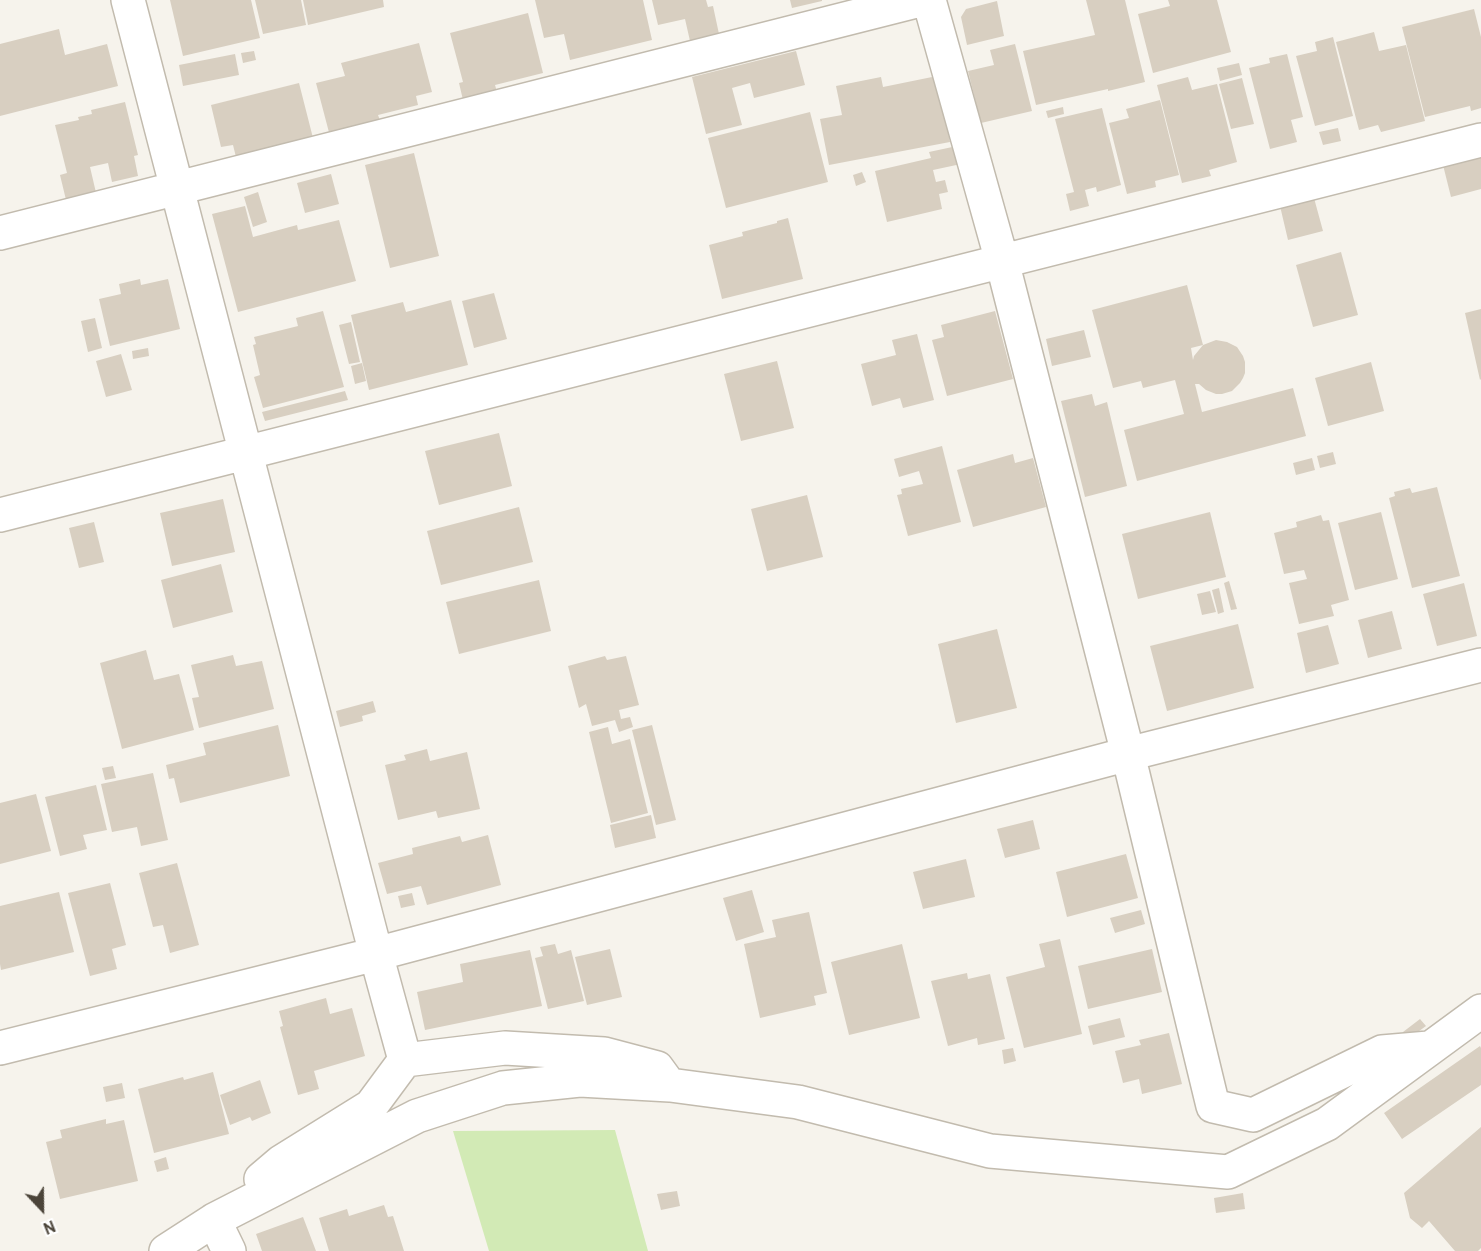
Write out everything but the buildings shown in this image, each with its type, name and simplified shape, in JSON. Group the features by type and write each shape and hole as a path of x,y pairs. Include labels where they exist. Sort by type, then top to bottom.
{"street":[{"path":"128,0 405,1060"},
{"path":"0,233 920,0"},
{"path":"929,0 1002,261 1128,754 1213,1106 1253,1114 1382,1052 1431,1047"},
{"path":"0,515 1481,140"},
{"path":"0,1048 376,954 1128,754 1481,665"},
{"path":"166,1251 214,1220 417,1116 503,1088 580,1080 670,1085 798,1102 990,1151 1228,1172 1327,1124 1481,1011"},
{"path":"214,1220 281,1162 370,1106 405,1060 505,1048 604,1054 657,1068 670,1085"},
{"path":"214,1220 229,1251"}],"green space":[{"path":"615,1130 648,1251 489,1251 453,1131"}]}
